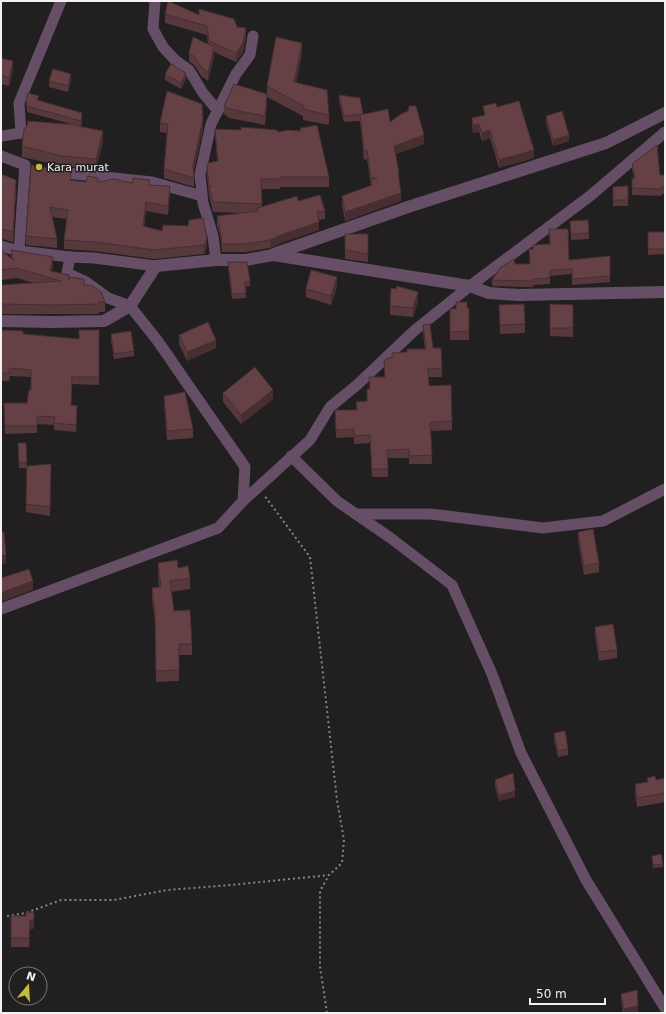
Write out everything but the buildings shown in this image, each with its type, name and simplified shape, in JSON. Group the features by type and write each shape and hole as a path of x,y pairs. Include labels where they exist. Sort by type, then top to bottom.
{"street":[{"path":"1,139 21,133 19,103 62,1"},
{"path":"155,1 153,29 163,47 175,60 189,70 203,93 218,111"},
{"path":"216,260 213,236 202,196 200,175 211,124 236,74 250,55 253,36"},
{"path":"1,246 19,251 70,257 94,258 156,266 216,260 246,260 273,255 408,207 606,143 665,113"},
{"path":"1,609 218,528 243,501 310,440 330,407 357,385 415,330 470,286 590,196 665,132"},
{"path":"1,156 29,166 19,251"},
{"path":"47,170 61,173 152,182 202,196"},
{"path":"273,255 470,286 489,293 519,295 665,292"},
{"path":"70,257 67,272 86,282 108,298 130,306 157,340 245,467 243,501"},
{"path":"1,321 104,321 130,306 156,266"},
{"path":"291,456 337,501 452,585 492,674 521,753 586,880 665,1008"},
{"path":"356,514 431,514 543,528 604,521 665,489"}],"path":[{"path":"258,487 310,557 337,800 344,840 342,862 329,875 320,891 320,967 327,1013"},
{"path":"7,916 26,913 61,900 114,900 167,890 329,875"}],"place":[{"name":"Kara murat","path":"39,167"}]}
